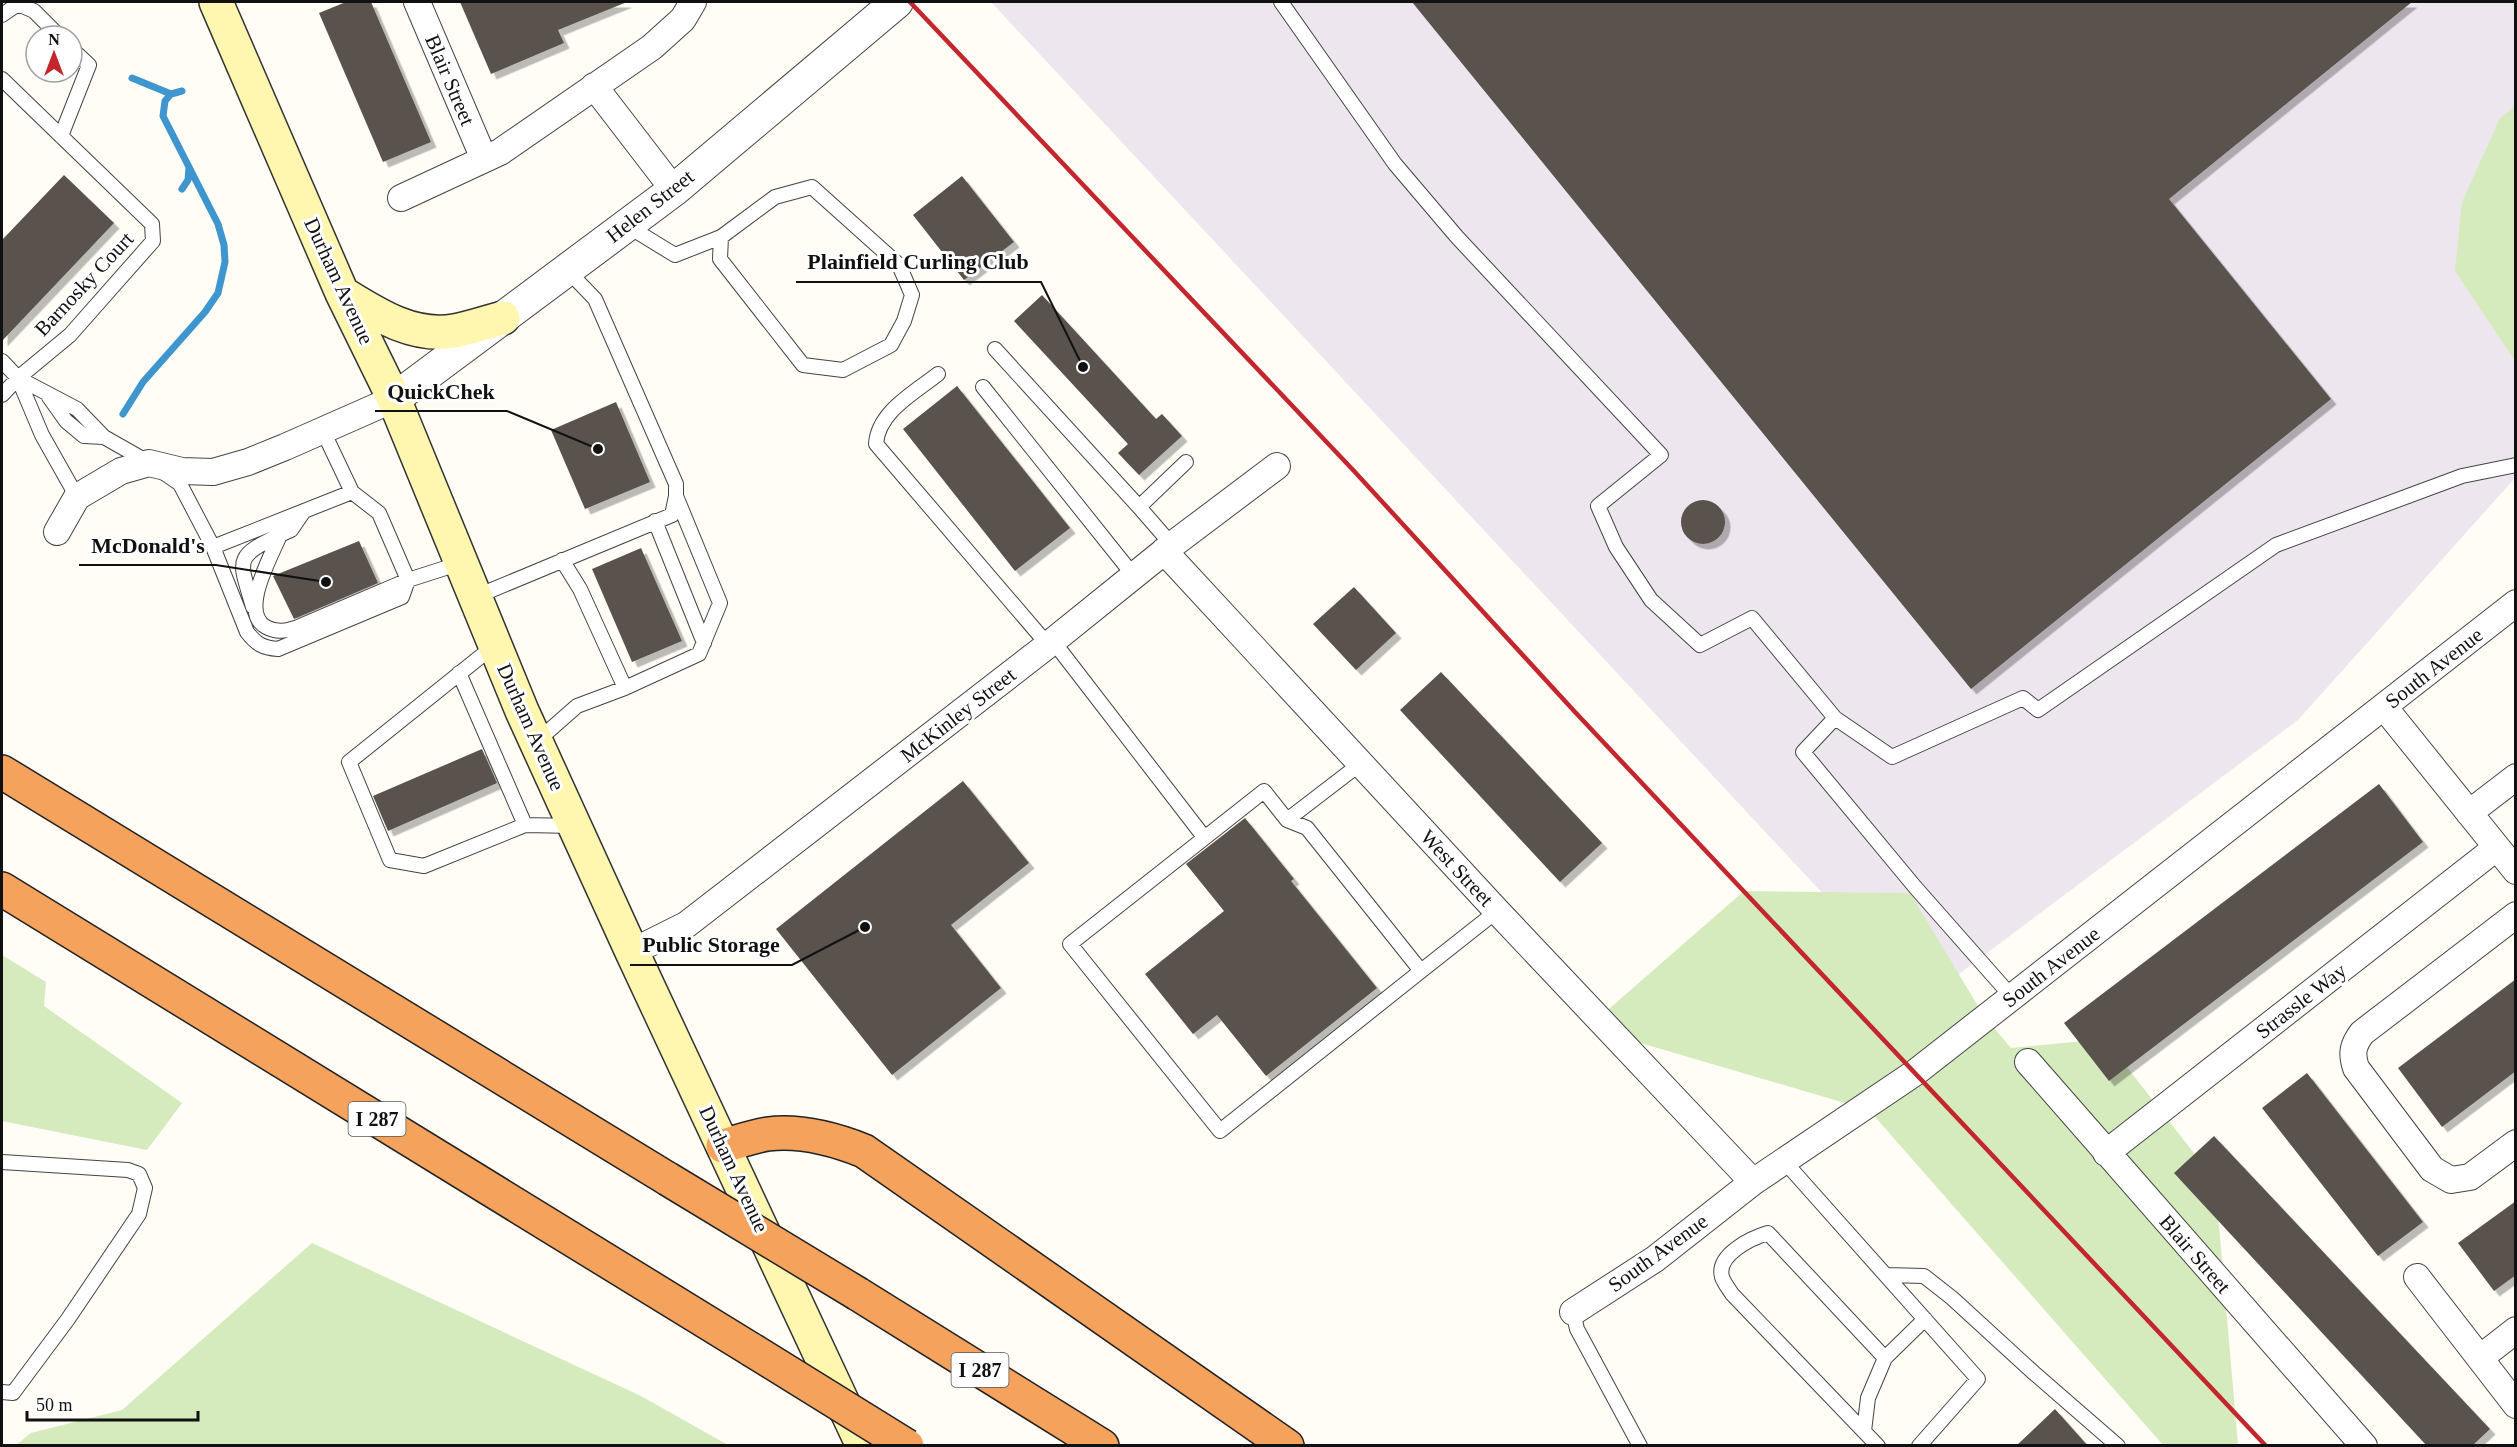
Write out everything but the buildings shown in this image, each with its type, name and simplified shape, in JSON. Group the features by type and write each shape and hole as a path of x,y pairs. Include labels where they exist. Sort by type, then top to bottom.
{"highway":[{"name":"I 287","path":"2,772 858,1294 1102,1446"},
{"name":"I 287","path":"2,889 907,1446"},
{"path":"723,1146 767,1134 791,1133 842,1142 864,1151 1287,1446"}],"main road":[{"name":"Durham Avenue","path":"216,2 342,293 394,399 536,742 863,1446"},
{"path":"342,293 407,328 453,332 503,318"}],"street":[{"name":"Blair Street","path":"417,2 484,159"},
{"path":"401,198 500,152 652,47 683,20 693,2"},
{"name":"Helen Street","path":"394,399 674,190 897,2"},
{"path":"594,86 674,190"},
{"path":"57,532 77,497 121,471 149,463 182,471 213,472 248,462 394,399"},
{"name":"McKinley Street","path":"632,952 686,925 1050,643 1168,548 1277,466"},
{"name":"West Street","path":"1168,548 1360,764 1753,1182"},
{"name":"South Avenue","path":"1573,1312 1655,1259 1753,1182 1916,1072 2516,603"},
{"path":"2384,707 2516,871"},
{"path":"2469,813 2516,777"},
{"name":"Strassle Way","path":"2106,1153 2496,848"},
{"path":"2516,915 2362,1032 2354,1044 2352,1057 2356,1068 2432,1169 2451,1180 2470,1177 2516,1143"},
{"name":"Blair Street","path":"2028,1062 2364,1446"},
{"path":"2417,1277 2516,1405"},
{"path":"2480,1358 2516,1330"}],"lane":[{"path":"1281,2 1395,164 1457,237 1661,455 1598,506 1616,547 1651,600 1700,645 1752,618 1835,718 1892,757 2023,698 2038,710 2276,545 2462,476 2516,465"},
{"path":"2,15 18,4 34,11 47,24"},
{"path":"84,60 89,65 84,78"},
{"name":"Barnosky Court","path":"2,79 152,224 153,241 70,335 18,378 2,395"},
{"path":"62,136 82,84"},
{"path":"626,225 675,255 721,237 775,197 812,187 899,265 912,295 904,321 891,345 843,370 803,365 720,259 721,237"},
{"path":"476,597 672,514 676,484 595,299 567,270"},
{"path":"995,349 1139,507 1168,548"},
{"path":"2,361 18,378 77,409 104,437 180,484 213,547 247,632 254,642 265,648 278,650 392,603 402,597 408,580 379,513 352,492 322,431"},
{"path":"938,374 883,419 877,432 876,444 1050,643 1204,837"},
{"path":"18,378 42,435 77,497"},
{"path":"983,387 1134,576"},
{"path":"1139,507 1186,462"},
{"path":"213,547 352,492"},
{"path":"536,742 577,705 625,688 699,654 720,603 676,496"},
{"path":"304,511 291,530 251,550 243,564 243,579 255,615 263,626 272,630 285,631 408,580 462,563"},
{"path":"655,521 704,643"},
{"path":"255,615 256,595 280,535"},
{"path":"562,560 580,589 625,688"},
{"path":"495,645 349,762 390,860 424,866 525,825 574,826"},
{"path":"459,673 525,825"},
{"path":"1835,718 1803,752 1915,887 2012,997"},
{"path":"1287,820 1360,764"},
{"path":"1421,971 1307,828 1287,820 1264,791 1070,945 1220,1131 1421,971 1497,910"},
{"path":"1784,1161 1978,1379 1919,1446"},
{"path":"2,1162 128,1170 138,1174 146,1188 138,1214 68,1319 13,1394 2,1392"},
{"path":"1878,1446 1732,1294 1722,1276 1724,1262 1735,1250 1753,1238 1768,1233 1885,1358"},
{"path":"1886,1275 1924,1276 1952,1298 2118,1446"},
{"path":"1573,1312 1577,1329 1640,1446"},
{"path":"1864,1431 1869,1398 1885,1358 1925,1319"}],"shaded area":[{"path":"991,2 2515,2 2515,478 2298,720 1923,1001"}],"green space":[{"path":"2515,106 2515,361 2455,271 2462,202 2500,118"},
{"path":"1744,891 1910,893 1984,1016 2011,1048 2105,1039 2215,1180 2238,1445 2163,1445 1869,1110 1627,1039 1602,1015"},
{"path":"2,955 46,982 44,1006 182,1103 147,1150 2,1121"},
{"path":"312,1243 641,1396 728,1445 16,1445 31,1433 122,1410"}],"waterway":[{"path":"132,78 171,94 182,91"},
{"path":"123,414 143,382 205,312 218,293 225,262 224,245 218,224 163,116 165,101 171,94"},
{"path":"182,189 188,180 189,167"}],"railway":[{"path":"910,2 1354,471 1575,712 2266,1446"}],"place":[{"name":"Plainfield Curling Club","path":"1083,367"},
{"name":"QuickChek","path":"598,449"},
{"name":"McDonald's","path":"326,582"},
{"name":"Public Storage","path":"865,927"}]}
